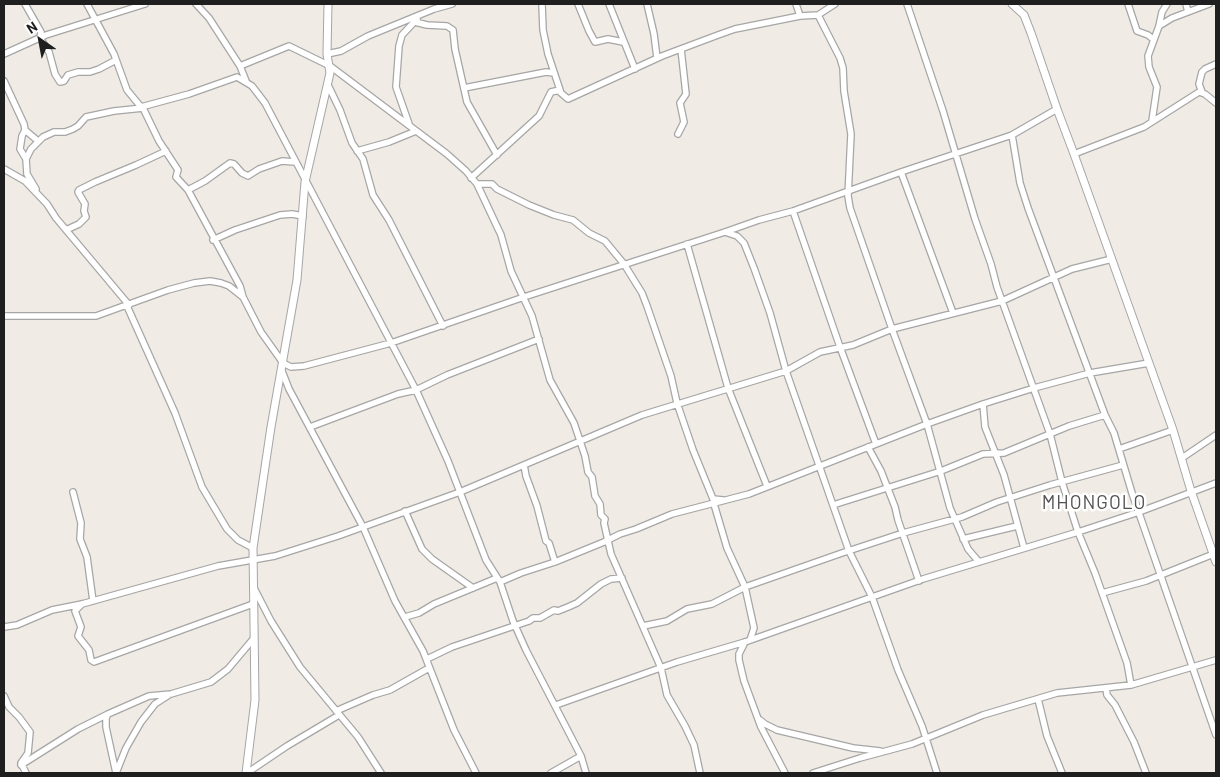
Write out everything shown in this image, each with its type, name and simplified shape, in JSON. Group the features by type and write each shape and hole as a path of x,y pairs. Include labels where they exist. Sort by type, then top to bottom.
{"street":[{"path":"25,4 41,32 40,38 49,52 55,74 60,82 64,81 68,75 78,72 90,72 116,60"},
{"path":"87,4 116,60 127,90 142,108 159,141 178,170 176,177 188,190 213,240 240,286 243,297 260,332 282,367 287,385 363,527 381,571 427,659 454,730 476,773"},
{"path":"4,54 40,38 146,4"},
{"path":"196,4 207,15"},
{"path":"200,4 240,66 246,82"},
{"path":"247,773 255,700 253,548 271,427 297,280 305,182 328,84 330,66 327,54 328,4"},
{"path":"327,54 341,51 368,36 449,4"},
{"path":"542,4 544,39 554,73 560,90 565,98 570,99 657,58 735,29 800,16 818,15 835,4"},
{"path":"578,4 595,42 608,39 623,42"},
{"path":"609,4 635,69"},
{"path":"646,4 654,34 657,58"},
{"path":"796,4 800,16"},
{"path":"907,4 939,98 1002,301 1050,434 1062,482 1078,532 1102,593 1126,663 1131,685"},
{"path":"1012,4 1024,16"},
{"path":"1019,4 1149,363 1182,458 1191,491 1215,554 1216,562"},
{"path":"1128,4 1137,32 1148,35 1154,40"},
{"path":"1152,121 1157,87 1149,67 1148,56 1162,12 1167,4"},
{"path":"1186,4 1188,12"},
{"path":"1159,26 1172,18 1209,4"},
{"path":"410,126 401,104 396,83 401,37 422,14"},
{"path":"818,15 840,58 842,68 851,134 848,200 850,208 927,424 950,508 963,539 979,562"},
{"path":"415,22 426,25 447,26 452,29 467,102 497,155"},
{"path":"240,66 289,46 330,66 458,163 477,184 501,235 517,286 524,296 550,380 574,423 588,472 592,477 595,496 600,504 601,515 605,519 604,523 611,554 661,668 667,695 694,745 700,773"},
{"path":"678,134 684,122 680,103 686,94 681,49"},
{"path":"1216,64 1202,72 1199,84 1202,92 1216,103"},
{"path":"464,88 546,72 554,73"},
{"path":"26,159 38,141 50,134 73,129 88,116 142,108 189,94 237,76 252,86 265,103 416,390 460,492 486,560 499,580 526,650 581,756 586,773"},
{"path":"4,81 21,117 24,130 20,146 26,159 27,174 66,230 128,305 134,323 175,413 202,487 227,529 238,540 253,548"},
{"path":"328,84 352,143 363,159 373,195 389,220 443,326"},
{"path":"471,178 539,116 551,92 560,90"},
{"path":"1074,154 1144,127 1196,93 1202,92"},
{"path":"282,367 304,366 391,343 524,296 793,211 1012,135 1057,110"},
{"path":"24,130 38,141"},
{"path":"357,150 389,142 416,131"},
{"path":"1012,135 1020,183 1053,278 1119,449 1216,735"},
{"path":"66,230 79,224 86,217 84,211 85,204 78,192 80,190 166,151"},
{"path":"188,190 205,181 230,163 234,164 242,173 248,176 259,169 282,160 295,162"},
{"path":"4,170 25,181 47,204"},
{"path":"901,172 952,313"},
{"path":"477,184 492,184 497,189 529,205 573,220 589,233 603,239 624,264 644,299 671,376 677,403 693,450 713,499 727,500"},
{"path":"793,211 876,444"},
{"path":"213,240 280,215 292,214 303,216"},
{"path":"725,232 737,236 744,243 770,313 786,371 849,551 872,597 898,670 917,712 938,773"},
{"path":"687,244 728,388 767,486"},
{"path":"4,627 16,625 52,610 82,604 218,566 275,556 363,527 460,492 642,415 786,371 820,352 868,340 892,329 1002,301 1072,269 1112,259"},
{"path":"4,316 96,316 168,290 210,281 229,286 243,297"},
{"path":"310,427 398,394 416,390 447,375 539,340"},
{"path":"404,617 419,613 434,604 473,588 555,562 672,514 714,504 767,486 984,404 1034,388 1090,374 1149,363"},
{"path":"984,404 985,427 996,453 1024,548"},
{"path":"833,505 941,471 983,454 1004,453 1050,434 1105,415"},
{"path":"1119,449 1172,430"},
{"path":"1182,458 1216,435"},
{"path":"868,447 881,471 919,580"},
{"path":"524,465 545,536 555,562"},
{"path":"643,626 667,621 687,609 712,604 745,587 849,551 955,518 1010,498 1123,465"},
{"path":"556,705 661,668 747,641 919,580 1139,512 1216,483"},
{"path":"72,492 81,523 80,539 87,556 93,601"},
{"path":"714,504 725,542 745,587 754,628 740,654 740,664 758,718 774,755 785,773"},
{"path":"405,511 422,549 432,559 473,588"},
{"path":"963,539 1017,526"},
{"path":"1102,593 1126,588 1215,554"},
{"path":"427,659 444,650 515,625 529,622 533,618 540,618 554,610 558,611 568,607 577,603 601,584 611,579 622,578"},
{"path":"253,586 271,621 300,667 358,737 382,773"},
{"path":"82,604 75,611 81,627 78,638 89,650 91,660 94,662 253,604"},
{"path":"21,765 70,734 108,714 149,696 171,694 211,682 228,669 254,638"},
{"path":"813,773 926,739 983,715 1038,699 1076,690 1131,685 1216,660"},
{"path":"247,773 338,713 373,695 390,690 429,668"},
{"path":"1106,688 1106,695 1115,705 1134,742 1146,773"},
{"path":"116,773 126,748 144,717 155,704 171,694"},
{"path":"4,696 10,707 30,732 28,753 22,760 21,765 26,773"},
{"path":"1038,699 1047,736 1062,773"},
{"path":"108,714 106,727 116,773"},
{"path":"758,718 777,730 853,748 884,752"},
{"path":"551,773 581,756"}],"district":[{"name":"MHONGOLO","path":"1094,503"}]}
